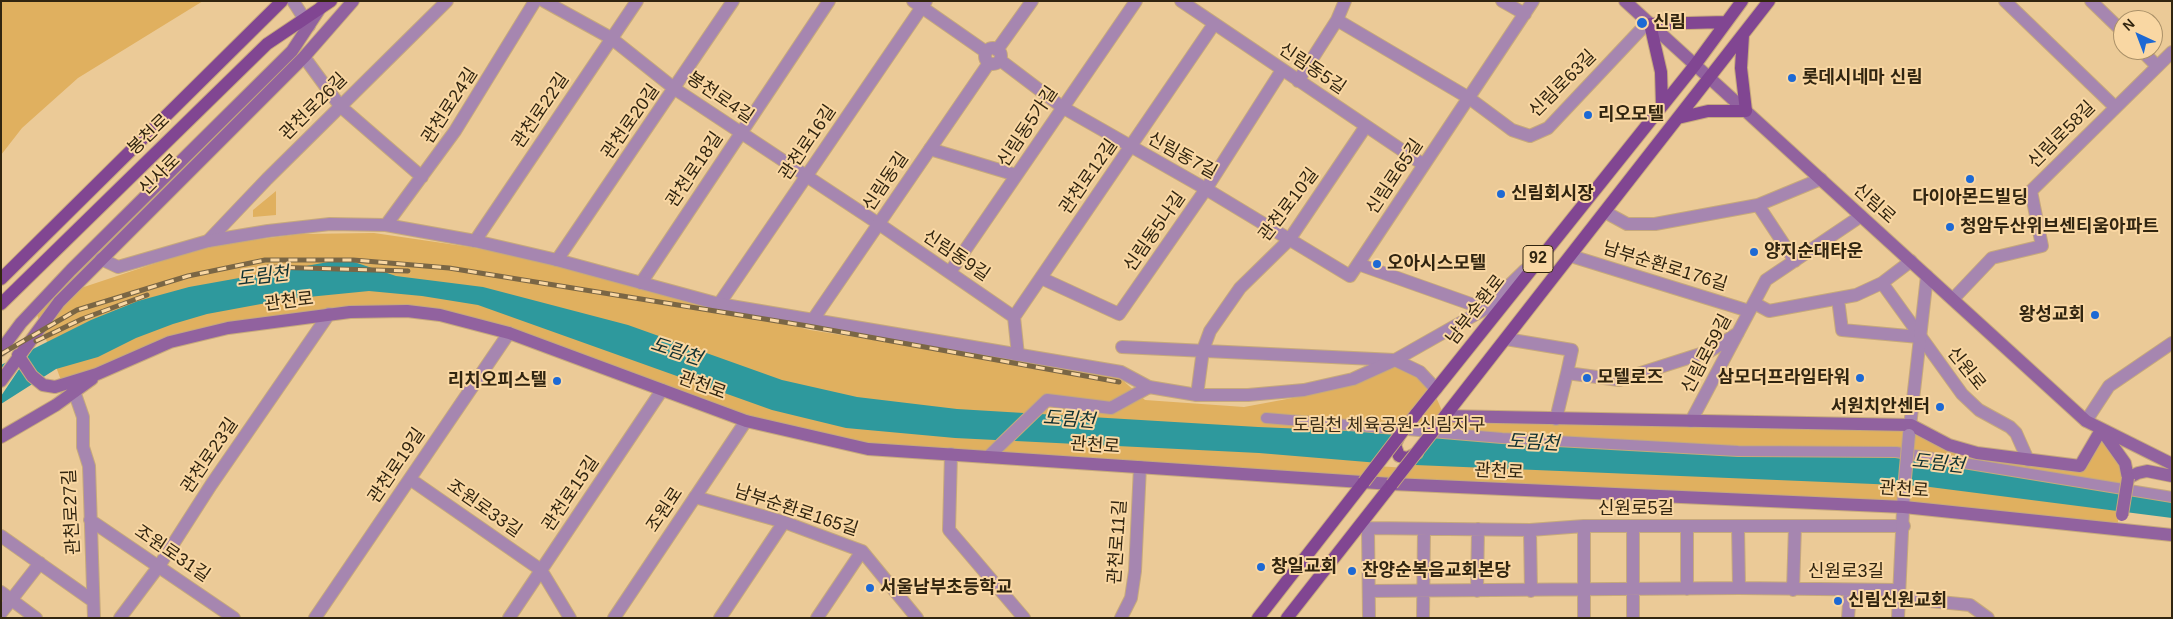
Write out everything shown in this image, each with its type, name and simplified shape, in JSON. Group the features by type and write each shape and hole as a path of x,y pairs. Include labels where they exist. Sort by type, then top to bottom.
{"main road":[{"name":"봉천로","path":"1,279 282,1"},
{"name":"봉천로","path":"1,304 267,44 307,22 323,5 331,1"},
{"name":"신사로","path":"1,381 18,355 59,302 76,274 101,259 304,57 353,1"},
{"name":"신림로","path":"1625,1 2086,421 2172,464"},
{"name":"남부순환로","path":"1258,618 1558,233 1695,65 1742,1"},
{"name":"92","path":"1287,618 1321,575 1365,526 1392,484 1771,1"},
{"name":"신사로","path":"1,350 21,323 76,274 292,51 307,22"},
{"path":"1662,106 1660,72 1649,23 1726,22"},
{"path":"1678,118 1708,110 1746,111 1741,68 1743,35"},
{"name":"관천로","path":"18,355 25,368 38,381 43,385 55,387 97,374 170,342 228,328 329,314 407,311 440,315 509,333 746,421 868,448 1392,484 1904,507 2119,529"},
{"name":"관천로","path":"1,437 75,394 97,374"},
{"path":"1445,416 1692,421 1910,430 1968,451 2080,466 2101,430"},
{"name":"신림로","path":"2101,430 2126,463 2128,478"},
{"path":"1398,438 1395,446 1399,456 1407,458 1417,453"},
{"path":"2172,476 2147,472 2138,473 2128,478 2119,529 2172,535"},
{"path":"1303,560 1310,556 1317,558 1324,567 1321,575"}],"street":[{"path":"293,1 307,22"},
{"name":"관천로26길","path":"208,241 340,106 447,1"},
{"name":"관천로24길","path":"386,225 455,131 535,1"},
{"name":"봉천로4길","path":"544,1 611,38 675,89 879,224"},
{"name":"관천로22길","path":"475,241 637,1"},
{"name":"관천로20길","path":"557,260 675,89 732,1"},
{"name":"관천로18길","path":"641,283 828,1"},
{"name":"신림동길","path":"812,321 1032,1"},
{"name":"신림동5가길","path":"950,272 1136,1"},
{"name":"신림동5길","path":"1180,1 1424,165"},
{"path":"1298,81 1337,20 1345,1"},
{"path":"1502,1 1525,14"},
{"name":"신림로65길","path":"1350,276 1533,1"},
{"path":"1756,22 1771,1"},
{"path":"2005,1 2116,107"},
{"path":"2092,1 2113,22"},
{"name":"신림동7길","path":"920,3 1062,107 1206,189 1350,276"},
{"name":"관천로16길","path":"719,304 807,176 920,3"},
{"path":"1337,20 1469,98"},
{"name":"신림로63길","path":"1469,98 1512,130 1530,136 1548,128 1649,23"},
{"name":"관천로12길","path":"1014,317 1214,24"},
{"name":"신림로58길","path":"1953,299 1992,258 2042,246 2031,191 2172,52"},
{"path":"304,57 340,106 422,177"},
{"path":"2151,60 2157,66"},
{"name":"신림동5나길","path":"1041,278 1120,314 1206,189 1282,70"},
{"name":"관천로10길","path":"1197,395 1203,350 1210,332 1240,288 1288,240 1366,126"},
{"path":"930,149 1016,175"},
{"path":"1605,212 1627,224 1656,224 1758,205 1821,179"},
{"path":"1758,205 1795,261"},
{"name":"신림로59길","path":"1692,421 1766,280 1862,216"},
{"name":"신림동9길","path":"879,224 1014,317"},
{"path":"101,259 118,267 208,241 298,227 386,225 475,241 557,260 719,304 1121,372 1149,387 1197,395 1248,395 1304,390 1353,379 1395,360 1485,309 1558,233"},
{"name":"남부순환로176길","path":"1571,256 1752,307"},
{"name":"신림로59길","path":"1752,307 1769,312 1856,295 1882,283 1911,261"},
{"name":"남부순환로","path":"1358,264 1485,309"},
{"name":"신원로","path":"1904,507 1904,490 1919,338 1927,276"},
{"path":"1882,283 1919,338"},
{"path":"1838,299 1842,330 1919,338"},
{"name":"관천로23길","path":"120,618 159,566 211,485 329,314"},
{"path":"1014,317 1018,355"},
{"name":"관천로19길","path":"315,618 509,333"},
{"path":"1567,373 1620,380 1710,351 1738,334"},
{"path":"1506,338 1572,350 1556,419"},
{"name":"신원로","path":"1919,338 1970,402 1979,410 2003,422 2016,433 2028,460"},
{"path":"2086,421 2109,386 2172,343"},
{"path":"1122,347 1395,360 1420,372 1436,389"},
{"path":"988,457 1046,400 1111,408 1149,387"},
{"name":"관천로15길","path":"509,618 662,390"},
{"name":"관천로27길","path":"75,394 83,417 83,447 89,466 94,618"},
{"path":"1266,418 1512,439 1738,450 1896,452 2172,497"},
{"name":"조원로","path":"614,618 746,421"},
{"path":"951,454 949,530 1024,618"},
{"name":"관천로11길","path":"1121,618 1131,598 1140,467"},
{"name":"조원로33길","path":"410,479 541,570 570,618"},
{"name":"남부순환로165길","path":"695,497 784,522 862,552 916,618"},
{"path":"1898,618 1904,507"},
{"name":"조원로31길","path":"90,520 234,618"},
{"path":"720,618 784,522"},
{"path":"1365,526 1369,618"},
{"name":"신원로5길","path":"1365,526 1424,529 1530,530 1584,526 1904,526"},
{"path":"1584,526 1582,589 1584,618"},
{"path":"1633,618 1634,526"},
{"path":"1738,526 1739,588"},
{"name":"신원로3길","path":"1793,590 1795,526"},
{"path":"1687,527 1687,589"},
{"path":"1423,618 1424,529"},
{"path":"1477,591 1478,529"},
{"path":"1530,530 1531,591"},
{"path":"1,536 93,601"},
{"path":"816,618 862,552"},
{"path":"1,613 6,596 40,563"},
{"name":"신원로3길","path":"1369,591 1739,588 1850,591 1899,594 1970,604 1988,618"},
{"path":"1848,618 1850,591"},
{"path":"6,596 36,618"}],"green space":[{"path":"1,1 203,1 78,78 22,128 1,155"},
{"path":"276,191 276,215 253,217 253,210"},
{"name":"도림천 체육공원-신림지구","path":"374,233 470,247 552,263 810,330 1120,378 1145,400 1244,407 1314,394 1394,364 1415,371 1433,390 1446,420 1900,429 1917,433 1947,447 2082,469 2101,436 2121,463 2126,483 2117,526 1410,482 863,444 741,415 610,367 399,308 256,318 171,338 66,394 36,312 58,293 84,287 207,246 300,234"}],"water":[{"name":"도림천","path":"345,259 396,276 483,287 628,325 782,380 857,397 957,409 1258,427 1898,454 2172,494 2172,518 1922,486 1391,464 1259,453 955,438 846,428 772,410 478,305 422,296 369,291 288,299 207,314 173,324 136,338 98,357 56,369 1,404 1,365 91,320 138,301 189,287"}],"pier":[{"path":"36,344 1,396 1,369 8,359"},
{"path":"1404,430 1434,432 1406,468 1377,466"}],"railway":[{"path":"1,354 77,310 188,276 265,260 353,260 449,268 808,326 1119,382"},
{"path":"268,267 408,271"},
{"path":"36,341 82,319 147,295"}],"place":[{"name":"신림","path":"1642,23"},
{"name":"롯데시네마 신림","path":"1792,78"},
{"name":"리오모텔","path":"1588,115"},
{"name":"다이아몬드빌딩","path":"1970,179"},
{"name":"신림회시장","path":"1501,194"},
{"name":"청암두산위브센티움아파트","path":"1950,227"},
{"name":"양지순대타운","path":"1754,252"},
{"name":"오아시스모텔","path":"1377,264"},
{"name":"왕성교회","path":"2095,315"},
{"name":"모텔로즈","path":"1587,378"},
{"name":"삼모더프라임타워","path":"1860,378"},
{"name":"리치오피스텔","path":"557,381"},
{"name":"서원치안센터","path":"1940,407"},
{"name":"창일교회","path":"1261,567"},
{"name":"찬양순복음교회본당","path":"1352,571"},
{"name":"서울남부초등학교","path":"870,588"},
{"name":"신림신원교회","path":"1838,601"}]}
